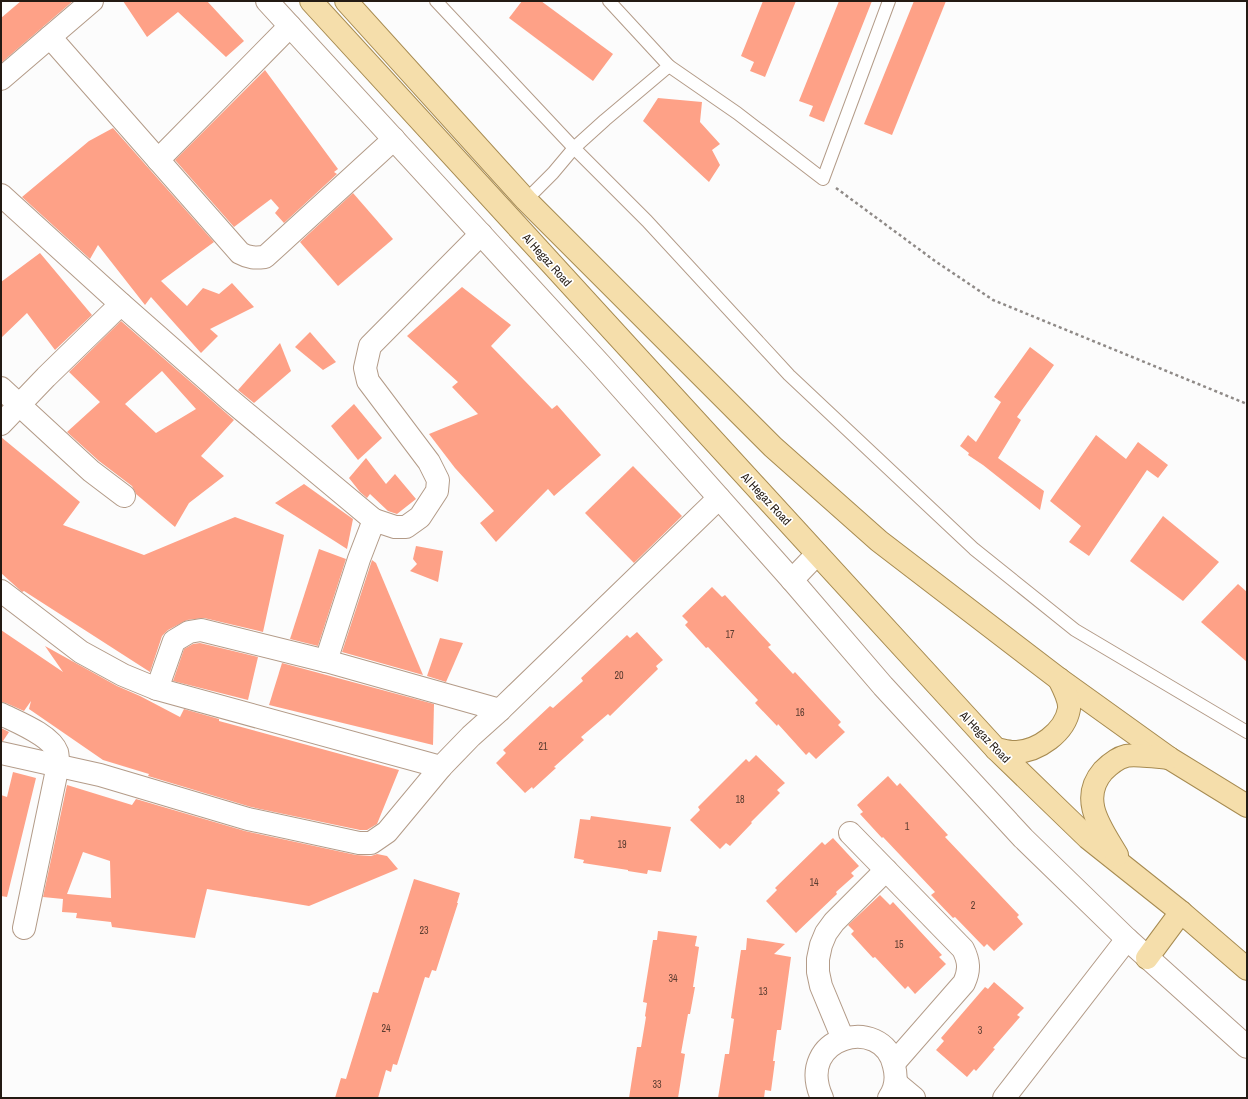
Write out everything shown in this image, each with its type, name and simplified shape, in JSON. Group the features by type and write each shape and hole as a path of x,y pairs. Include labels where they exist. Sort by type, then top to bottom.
{"main road":[{"name":"Al Hegaz Road","path":"312,1 996,749 1088,838 1125,869 1181,912 1247,969"},
{"path":"346,1 526,200 773,447 878,541 1059,679 1169,758 1247,806"},
{"path":"996,749 1015,752 1033,749 1049,740 1062,725 1069,708 1066,692 1059,679"},
{"path":"1125,869 1093,812 1092,794 1098,777 1110,764 1126,756 1169,758"},
{"path":"1148,958 1181,912"}],"street":[{"path":"1,79 92,1"},
{"path":"267,1 605,369 792,580 883,686 1023,838 1127,939 1247,1047"},
{"path":"158,160 290,26"},
{"path":"50,37 240,253 248,257 265,257 394,139"},
{"path":"1,195 121,304 229,399 374,520 395,527 406,527 420,517 438,491 438,480 429,462 368,381 365,368 366,359 370,346 481,234"},
{"path":"1,424 46,377 121,304"},
{"path":"1,388 92,471 124,496"},
{"path":"1,753 100,775 248,820 358,843 371,843 387,832 441,767 471,736 500,710 719,498"},
{"path":"326,661 359,559 374,520"},
{"path":"792,580 817,554"},
{"path":"1,591 81,652 123,675 157,690 441,767"},
{"path":"157,690 174,641 189,632 201,630 326,661 500,710"},
{"path":"1,714 42,735 52,744 56,752 58,765 24,928"},
{"path":"850,833 963,949 969,966 968,974 964,983 893,1081"},
{"path":"843,1039 821,986 818,972 818,959 821,946 826,933 834,922 886,870"},
{"path":"1004,1098 1127,939"},
{"path":"822,1098 818,1089 816,1078 820,1058 834,1043 853,1036 873,1040 882,1046 889,1054 893,1081 914,1098"}],"lane":[{"path":"436,1 574,148 646,221 789,375 974,549 1075,630 1247,732"},
{"path":"609,1 669,66 737,113 823,179 889,1"},
{"path":"526,200 553,173 574,148 669,66"}],"path":[{"path":"823,179 934,262 993,300 1247,404"}],"building":[{"path":"21,1 73,1 1,63 1,18"},
{"path":"123,1 207,1 244,41 226,57 178,12 147,37"},
{"path":"522,1 541,1 613,54 593,81 509,18"},
{"path":"763,1 796,1 765,77 750,71 754,62 741,56"},
{"path":"839,1 872,1 824,122 809,116 813,106 799,101"},
{"path":"914,1 946,1 892,135 864,124"},
{"path":"265,70 338,169 334,172 337,174 284,223 275,213 279,208 271,199 234,227 175,160"},
{"path":"658,98 702,102 700,122 720,144 712,150 720,165 709,182 643,121"},
{"path":"113,128 214,242 161,281 187,306 203,288 219,294 232,283 254,307 210,329 218,336 201,353 151,297 145,305 98,245 90,259 22,197 89,141"},
{"path":"353,193 393,239 338,286 300,242"},
{"path":"40,253 92,315 55,350 27,313 1,338 1,282"},
{"path":"462,287 511,325 491,346 552,409 557,405 601,455 554,496 548,489 496,542 480,523 494,511 455,468 429,434 478,414 452,387 458,382 407,336"},
{"path":"121,321 234,420 201,456 224,476 189,503 175,527 136,494 132,486 99,461 67,432 100,402 69,372","holes":["162,371 196,409 156,433 125,404"]},
{"path":"310,332 336,362 323,370 295,347"},
{"path":"280,343 291,371 254,403 238,390"},
{"path":"1030,347 1054,365 1017,417 1021,420 998,458 1044,491 1040,510 968,455 969,453 960,446 968,435 976,442 1001,402 994,397"},
{"path":"354,404 382,438 358,460 331,426"},
{"path":"1096,435 1126,459 1138,442 1168,465 1158,478 1147,470 1089,556 1069,542 1081,526 1050,501"},
{"path":"1,437 80,502 63,525 144,555 235,517 284,535 263,632 204,618 187,620 168,630 162,636 150,672 24,591 22,592 1,573"},
{"path":"366,458 386,484 395,474 416,499 397,514 388,511 370,494 367,498 349,478"},
{"path":"633,466 682,516 634,563 585,513"},
{"path":"304,484 353,519 347,549 275,503"},
{"path":"1163,516 1219,562 1183,601 1130,561"},
{"path":"416,546 443,551 438,582 410,571 417,564 413,559"},
{"path":"319,549 346,559 318,646 290,639"},
{"path":"372,560 376,563 423,675 342,652"},
{"path":"1238,584 1247,592 1247,662 1201,622"},
{"path":"712,587 722,597 725,595 771,645 768,647 793,674 795,672 841,722 838,725 845,732 816,759 809,752 806,755 778,724 777,726 755,703 758,700 685,625 688,622 682,616"},
{"path":"1,630 63,672 45,646 117,686 180,717 184,709 219,719 219,721 399,770 377,824 367,830 360,830 251,807 148,776 149,774 103,760 29,709 31,701 24,711 1,702"},
{"path":"637,632 663,660 656,666 658,669 610,716 608,714 581,737 584,740 554,767 556,768 533,789 532,787 525,793 496,763 506,753 503,750 550,706 553,708 583,681 581,678 627,635 630,638"},
{"path":"440,638 463,643 446,682 427,676"},
{"path":"200,643 258,657 248,700 173,681 184,649 193,644"},
{"path":"282,663 434,704 433,745 269,705"},
{"path":"1,728 9,732 3,741 1,741"},
{"path":"756,755 785,783 777,790 780,793 730,846 726,843 720,849 690,820 700,810 698,807 746,759 749,762"},
{"path":"13,772 36,778 7,897 1,896 1,795 7,797"},
{"path":"888,776 897,786 900,783 948,835 945,837 1019,915 1017,917 1023,924 994,951 987,944 984,947 955,917 953,918 931,895 935,892 860,814 863,812 857,805"},
{"path":"67,785 132,805 136,799 245,831 356,855 371,856 377,854 387,856 398,869 309,906 207,889 195,938 112,927 111,922 76,918 77,913 62,912 63,899 43,897","holes":["83,852 110,861 111,898 67,894"]},
{"path":"591,816 671,827 661,872 648,870 647,874 628,871 583,863 584,860 574,858 580,819 590,820"},
{"path":"833,838 859,866 851,873 854,876 836,892 837,894 796,933 766,901 777,890 775,888 822,842 825,845"},
{"path":"414,879 460,893 436,971 432,970 429,978 425,977 397,1065 393,1064 391,1072 386,1070 378,1098 335,1098 341,1078 346,1079 373,992 378,993"},
{"path":"880,895 890,905 893,902 942,955 939,957 946,964 915,994 908,986 905,989 851,934 854,931 848,925"},
{"path":"658,931 697,936 695,946 699,947 693,987 695,987 690,1014 688,1014 681,1053 685,1054 678,1098 629,1098 637,1047 641,1047 646,1017 647,1003 643,1002 653,940 657,940"},
{"path":"747,938 785,944 774,954 791,957 781,1030 777,1030 771,1091 765,1090 764,1098 718,1098 725,1054 729,1054 734,1019 731,1018 741,950 746,950"},
{"path":"994,982 1024,1008 1017,1015 1020,1017 993,1048 995,1049 976,1071 974,1069 967,1077 936,1050 944,1041 941,1038 985,987 988,989"}]}
